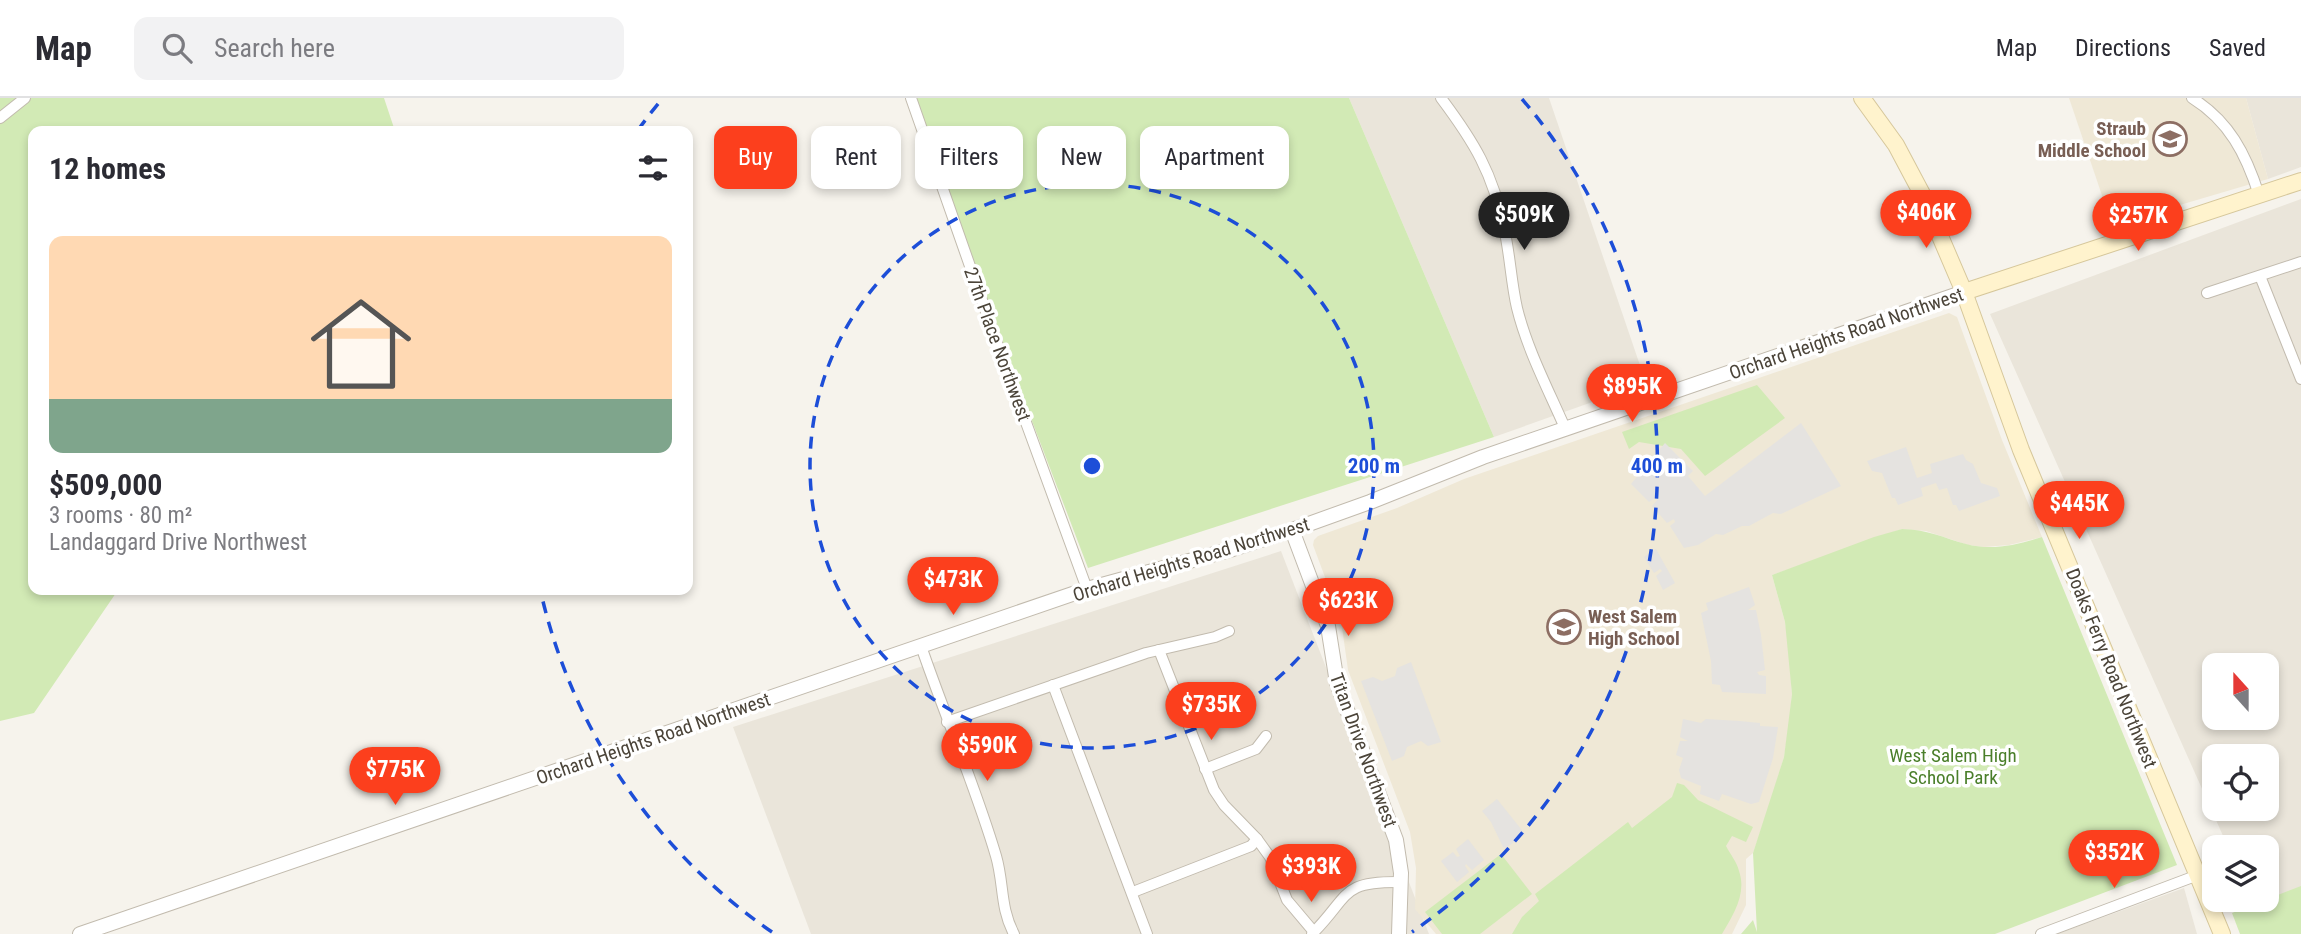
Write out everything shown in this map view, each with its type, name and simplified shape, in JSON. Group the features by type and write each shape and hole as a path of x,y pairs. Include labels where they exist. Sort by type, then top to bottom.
{"main road":[{"name":"Doaks Ferry Road Northwest","path":"1861,98 1889,134 1922,194 1964,292 2021,450 2222,934"},
{"name":"Orchard Heights Road Northwest","path":"1964,292 2301,181"}],"street":[{"path":"0,118 25,98"},
{"name":"27th Place Northwest","path":"911,98 1087,589"},
{"path":"1441,98 1479,152 1492,183 1505,231 1522,326 1565,428"},
{"path":"2193,98 2217,117 2238,142 2259,195"},
{"path":"2207,293 2301,262"},
{"path":"2260,276 2301,379"},
{"name":"Orchard Heights Road Northwest","path":"80,934 1087,589 1233,550 1292,530 1565,428 1964,292"},
{"name":"Titan Drive Northwest","path":"1292,530 1328,626 1337,683 1396,840 1402,882 1399,934"},
{"path":"947,722 1158,650 1229,631"},
{"path":"921,646 997,859 1006,920 1014,934"},
{"path":"1158,650 1205,769 1224,805 1257,839 1270,857 1287,900 1313,933 1327,919 1342,897 1358,885 1377,881 1402,882"},
{"path":"1053,685 1147,934"},
{"path":"1205,769 1256,749 1266,736"},
{"path":"1133,892 1251,846 1257,839"},
{"path":"2041,934 2198,875"}],"shaded area":[{"path":"1349,98 1549,98 1646,383 1494,437"},
{"name":"Straub Middle School","path":"2069,98 2246,98 2268,179 2112,225"},
{"path":"2246,98 2301,98 2301,167 2268,179"},
{"path":"2301,199 2301,934 2248,934 2249,912 2279,912 2279,835 2223,835 2216,821 2279,821 2279,744 2202,744 2202,789 1990,314"},
{"name":"West Salem High School","path":"1949,313 1957,317 2002,440 2042,537 2009,545 1984,547 1968,545 1926,531 1902,529 1772,575 1789,647 1792,694 1789,726 1784,757 1769,807 1753,853 1746,859 1746,905 1732,934 1436,934 1415,909 1416,868 1410,832 1348,670 1341,620 1313,545 1314,540 1318,536 1397,508 1464,479"},
{"path":"1801,423 1841,486 1781,514 1773,513 1749,526 1742,526 1723,535 1716,534 1698,545 1684,548 1670,526 1675,522 1674,519 1667,523 1652,506 1658,499 1649,502 1631,484 1665,443 1693,471 1688,476 1705,496"},
{"path":"1906,447 1917,478 1932,473 1930,464 1963,454 1966,460 1973,464 1981,483 1997,488 2000,496 1959,511 1956,505 1953,505 1947,488 1939,490 1936,483 1921,488 1923,496 1898,505 1895,498 1892,498 1882,473 1872,471 1867,461"},
{"path":"1656,549 1675,583 1663,590 1656,576 1662,571 1660,569 1654,573 1644,557"},
{"path":"1281,551 1429,934 811,934 733,727"},
{"path":"1749,587 1755,605 1748,610 1756,610 1765,670 1757,672 1766,676 1766,694 1722,692 1720,685 1712,684 1711,661 1701,613 1708,610 1706,603"},
{"path":"1411,662 1441,742 1428,746 1421,741 1407,747 1404,756 1392,761 1361,681 1373,677 1382,681 1395,676 1397,668"},
{"path":"1683,719 1701,723 1706,719 1740,721 1778,727 1773,758 1759,802 1751,804 1722,794 1719,801 1700,794 1701,786 1681,778 1679,770 1683,758 1676,755 1680,741 1688,741 1680,737"},
{"path":"1497,799 1525,834 1506,848 1482,811"},
{"path":"1468,839 1484,860 1472,870 1466,864 1469,872 1457,882 1441,861 1453,852 1457,857 1460,856 1456,849"},
{"path":"2184,888 2197,934 2057,934"}],"green space":[{"path":"0,98 384,98 393,126 28,126 28,595 115,595 34,713 0,721"},
{"path":"909,98 1349,98 1494,437 1088,568 944,189 1023,189 1023,126 920,126"},
{"path":"1757,385 1785,418 1705,476 1681,449 1639,442 1629,449 1622,432"},
{"name":"West Salem High School Park","path":"1902,529 1927,532 1985,547 2014,545 2042,537 2177,865 1995,934 1741,934 1753,920 1757,932 1753,853 1784,757 1792,694 1785,622 1772,575"},
{"path":"1677,783 1684,785 1698,800 1753,827 1746,842 1732,836 1726,846 1738,868 1741,888 1738,904 1722,934 1512,934 1522,917 1539,901 1535,894 1628,822 1632,828 1672,797"},
{"path":"1501,854 1532,894 1480,934 1442,934 1425,912"},
{"path":"2301,886 2301,934 2240,934 2232,913 2279,912 2279,895"}],"place":[{"name":"Straub Middle School","path":"2170,139"},
{"name":"West Salem High School","path":"1564,627"}]}
